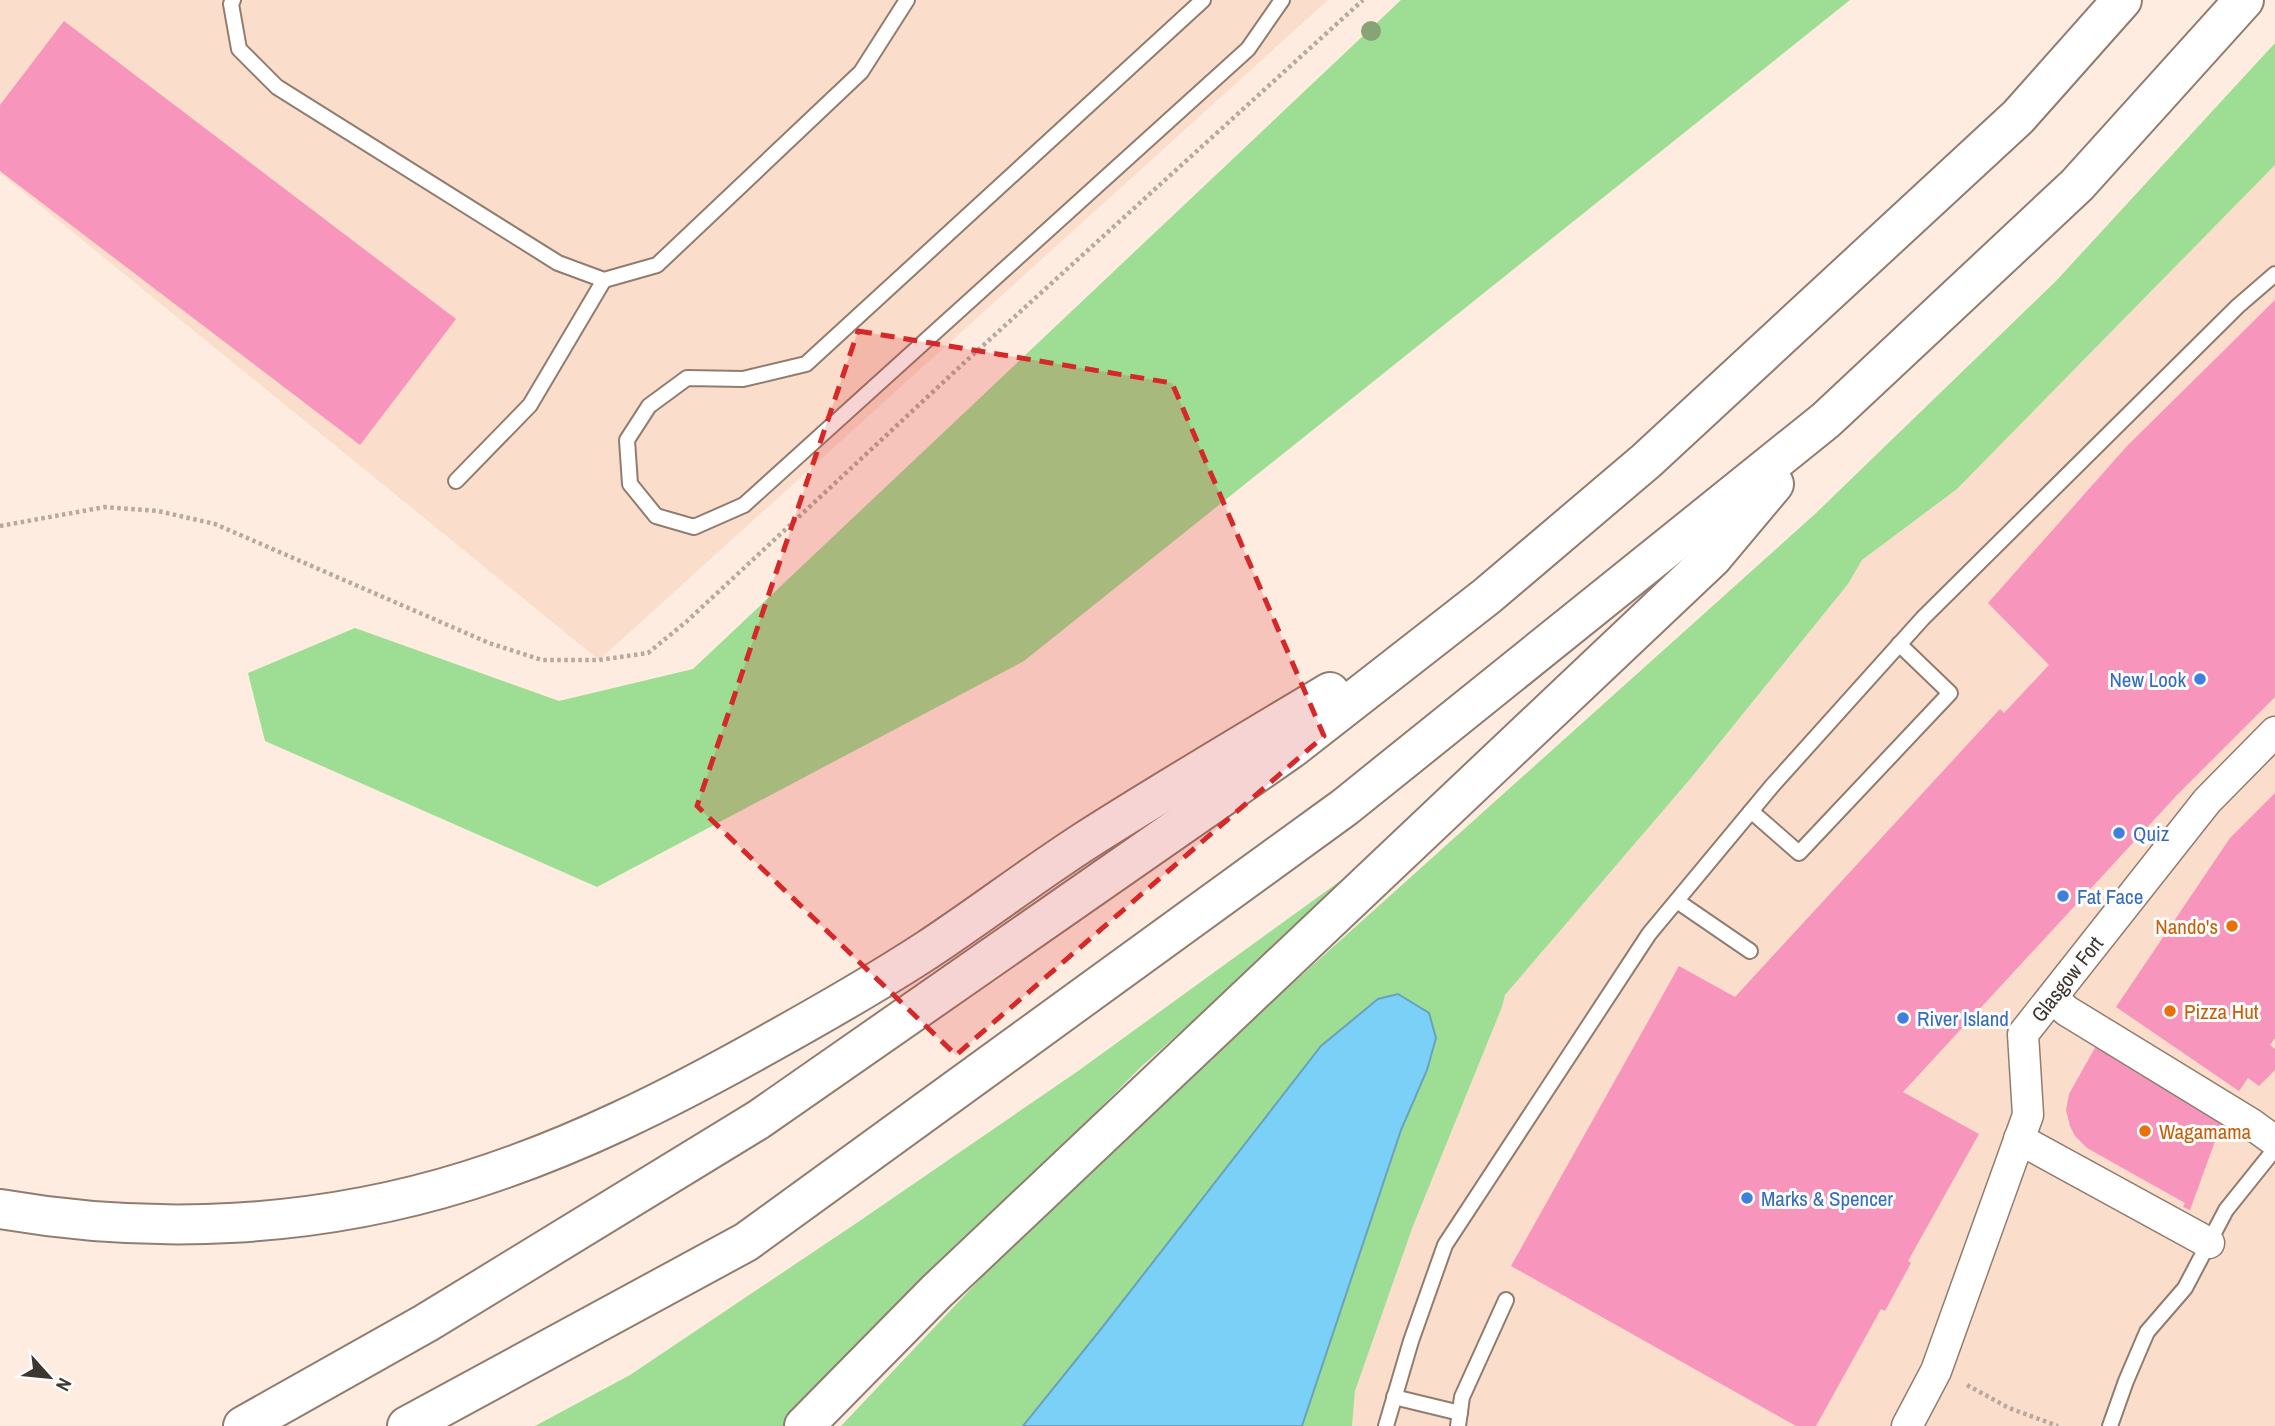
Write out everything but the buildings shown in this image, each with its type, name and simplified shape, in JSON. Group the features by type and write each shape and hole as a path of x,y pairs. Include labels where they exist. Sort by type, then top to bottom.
{"highway":[{"path":"243,1426 426,1323 758,1120 1291,749 1487,596 1646,461 2018,117 2122,0"},
{"path":"407,1426 746,1242 1345,807 1826,420 2077,185 2244,0"},
{"path":"804,1426 936,1292 1712,558 1826,420"},
{"path":"0,1209 90,1222 188,1226 292,1219 390,1201 466,1181 554,1150 671,1097 820,1015 926,950 1083,842 1487,596"}],"street":[{"name":"Glasgow Fort","path":"2020,1139 2028,1115 2023,1034 2207,801 2275,732"},
{"path":"2052,998 2067,1011 2275,1141"},
{"path":"1907,1426 1936,1371 2020,1139 2209,1244"}],"lane":[{"path":"233,0 231,4 239,49 277,87 558,263 604,280 657,265 861,72 907,0"},
{"path":"1203,0 806,364 743,379 687,378 649,406 627,440 630,484 656,516 694,527 744,505 1248,49 1282,0"},
{"path":"1386,1426 1411,1341 1445,1245 1649,934 1751,811 1923,618 2238,306 2275,274"},
{"path":"456,481 530,405 604,280"},
{"path":"1751,811 1799,853 1950,693 1899,644"},
{"path":"1676,901 1750,951"},
{"path":"2110,1426 2147,1332 2185,1288 2226,1210 2275,1149"},
{"path":"1394,1397 1459,1419 1462,1397 1506,1300"}],"path":[{"path":"0,526 105,507 158,511 215,524 489,643 542,660 598,660 648,653 686,622 966,361 1363,0"},
{"path":"1936,1371 1977,1389 2009,1408 2059,1426"}],"highlighted area":[{"path":"858,331 1172,383 1324,736 956,1055 697,806"}],"shaded area":[{"path":"0,0 1328,0 599,660 0,173"},
{"path":"2275,165 2275,1426 1352,1426 1355,1391 1413,1226 1505,995 1691,778 1848,584 1862,560 1957,489"}],"green space":[{"path":"1401,0 1850,0 1024,661 597,887 265,741 248,673 355,628 559,701 693,669"},
{"path":"2275,43 2275,165 1957,489 1862,560 1848,584 1691,778 1505,995 1413,1226 1355,1391 1352,1426 841,1426 1054,1201 1815,514 2056,281"},
{"path":"1398,839 1142,1066 786,1426 535,1426 630,1375 858,1222 1078,1071"}],"water":[{"path":"1398,994 1429,1013 1436,1038 1427,1070 1401,1130 1302,1426 1023,1426 1321,1046 1378,999"}],"place":[{"name":"New Look","path":"2200,679"},
{"name":"Quiz","path":"2119,833"},
{"name":"Fat Face","path":"2063,896"},
{"name":"Nando's","path":"2232,926"},
{"name":"Pizza Hut","path":"2170,1011"},
{"name":"River Island","path":"1903,1018"},
{"name":"Wagamama","path":"2145,1131"},
{"name":"Marks & Spencer","path":"1747,1198"}]}
